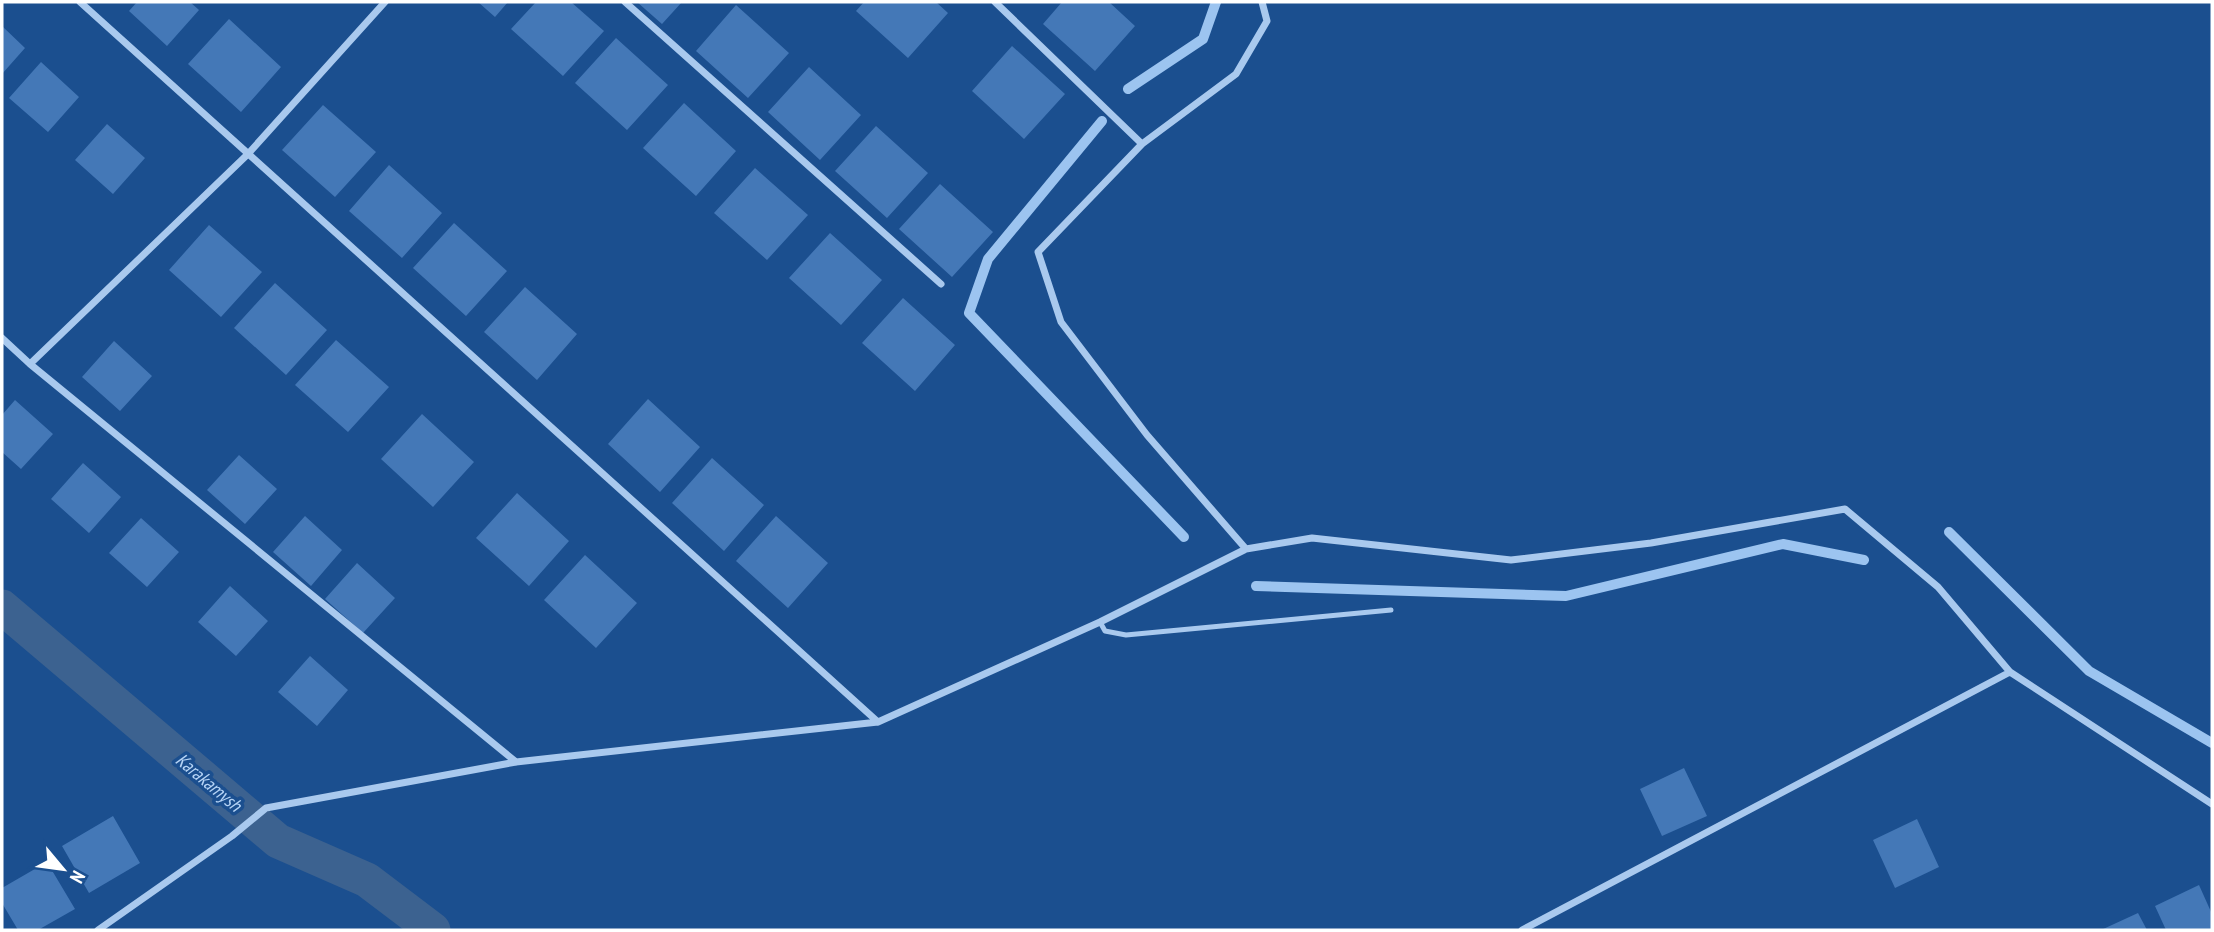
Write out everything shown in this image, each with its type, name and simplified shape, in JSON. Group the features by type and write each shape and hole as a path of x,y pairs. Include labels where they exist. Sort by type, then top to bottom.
{"street":[{"path":"80,2 877,722"},
{"path":"30,364 248,154 385,2"},
{"path":"625,2 941,284"},
{"path":"995,2 1142,144"},
{"path":"1246,549 1147,435 1061,322 1038,252 1142,144 1236,74 1267,21 1262,2"},
{"path":"2,338 30,364 516,762"},
{"path":"98,930 232,836 265,808 516,762 877,722 1100,622 1246,549 1312,538 1511,560 1651,543 1845,509 1938,587 2010,671 2212,804"},
{"path":"1522,930 2010,671"}],"lane":[{"path":"1100,622 1105,631 1126,635 1391,610"}],"building":[{"path":"137,2 190,2 199,10 167,46 129,11"},
{"path":"478,2 508,2 495,17"},
{"path":"536,2 571,2 604,31 563,76 511,29"},
{"path":"637,2 682,2 662,24"},
{"path":"864,2 936,2 948,13 908,58 856,11"},
{"path":"1062,2 1109,2 1135,26 1095,71 1043,24"},
{"path":"736,5 789,53 748,98 696,51"},
{"path":"229,19 281,67 241,112 188,64"},
{"path":"2,26 25,48 2,74"},
{"path":"616,38 668,85 627,130 575,83"},
{"path":"1012,46 1065,94 1024,139 972,91"},
{"path":"41,62 79,97 48,132 9,98"},
{"path":"809,67 861,115 820,160 768,112"},
{"path":"684,103 736,151 696,196 643,148"},
{"path":"323,105 376,152 335,197 282,150"},
{"path":"107,124 145,158 113,194 75,160"},
{"path":"876,126 928,173 887,218 835,171"},
{"path":"389,165 442,213 402,258 349,211"},
{"path":"755,168 808,215 767,260 714,213"},
{"path":"940,184 993,232 952,277 899,229"},
{"path":"454,223 507,271 466,316 413,268"},
{"path":"209,225 262,272 221,317 169,270"},
{"path":"830,233 882,280 841,325 789,278"},
{"path":"275,283 327,330 286,375 234,328"},
{"path":"525,287 577,334 537,380 484,332"},
{"path":"903,298 955,345 915,391 862,343"},
{"path":"336,340 389,387 348,432 295,385"},
{"path":"114,341 152,376 120,411 82,377"},
{"path":"648,399 700,447 660,492 608,444"},
{"path":"15,400 53,434 21,469 2,452 2,415"},
{"path":"422,414 474,462 433,507 381,459"},
{"path":"239,455 277,489 245,524 207,490"},
{"path":"712,458 764,505 724,551 672,503"},
{"path":"83,463 121,497 89,533 51,499"},
{"path":"517,493 569,541 529,586 476,538"},
{"path":"305,516 342,550 311,586 273,552"},
{"path":"776,516 828,563 788,608 736,561"},
{"path":"141,518 179,552 147,587 109,553"},
{"path":"585,555 637,603 596,648 544,600"},
{"path":"357,563 395,598 363,633 325,599"},
{"path":"230,586 268,621 236,656 198,622"},
{"path":"310,656 348,690 317,726 278,692"},
{"path":"1684,768 1707,816 1662,836 1640,789"},
{"path":"113,816 140,863 89,893 62,846"},
{"path":"1917,819 1939,867 1895,888 1873,840"},
{"path":"47,862 75,909 38,930 18,930 2,903 2,888"},
{"path":"2199,885 2212,914 2212,930 2166,930 2155,906"},
{"path":"2138,913 2147,930 2101,930"}],"waterway":[{"path":"1128,89 1203,39 1216,2"},
{"path":"1102,121 988,259 969,313 1184,537"},
{"path":"1949,532 2089,671 2212,743"},
{"path":"1256,586 1566,596 1783,544 1864,560"},
{"name":"Karakamysh","path":"2,607 278,841 367,880 433,930"}]}
